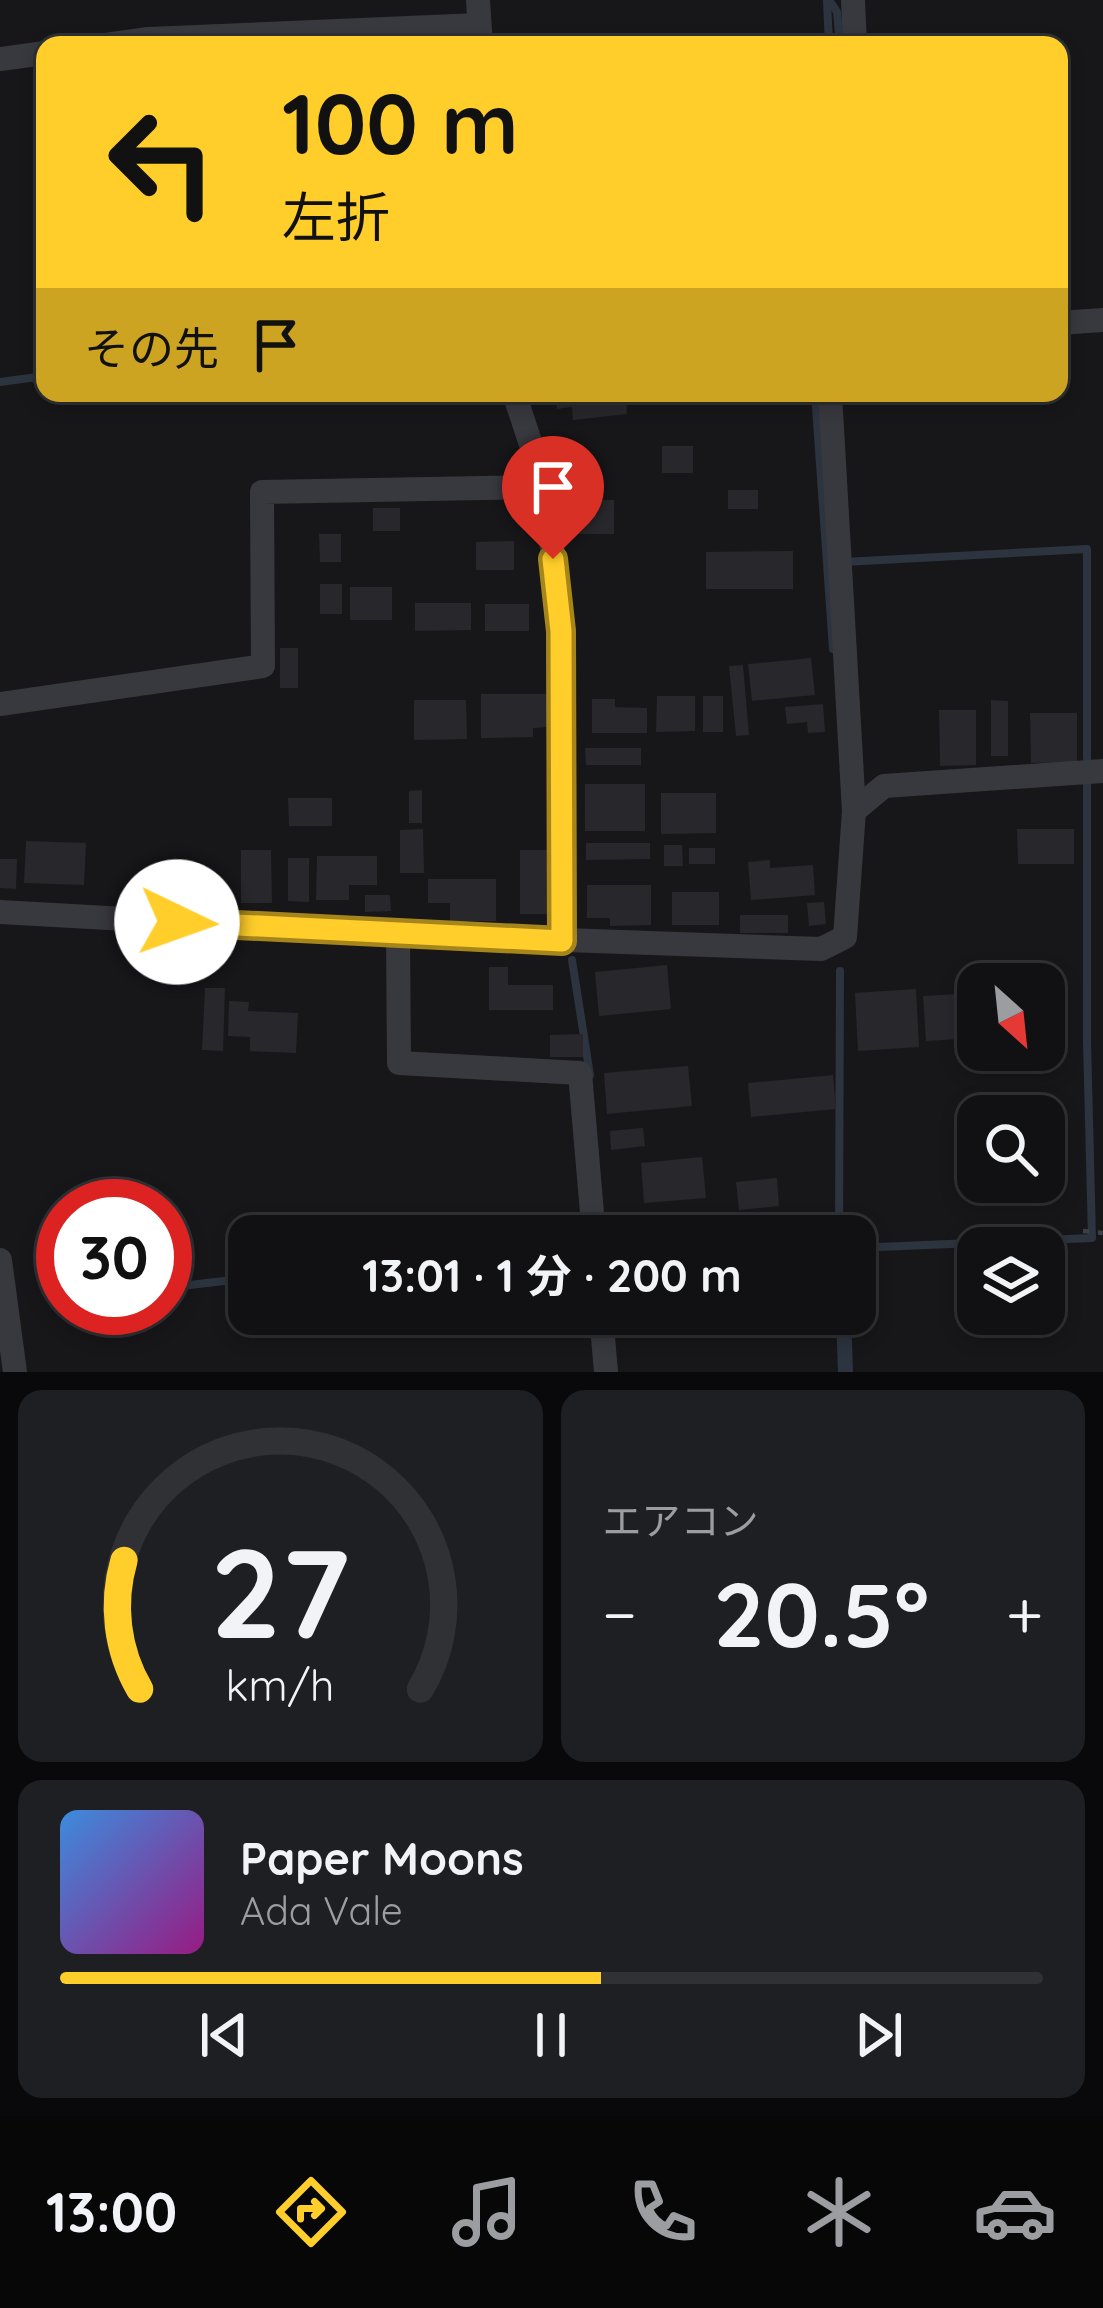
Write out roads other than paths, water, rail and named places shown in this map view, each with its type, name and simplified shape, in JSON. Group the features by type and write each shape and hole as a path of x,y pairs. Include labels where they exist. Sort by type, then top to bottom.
{"street":[{"path":"853,0 855,36"},
{"path":"226,36 479,23"},
{"path":"0,59 36,54"},
{"path":"1068,322 1103,320"},
{"path":"517,402 544,488 561,631 562,941"},
{"path":"0,912 398,934 821,949 845,938 854,811 831,402"},
{"path":"0,704 263,667 262,492 544,488"},
{"path":"854,811 884,786 1103,771"},
{"path":"398,934 399,1063 580,1073 592,1215"},
{"path":"0,1260 4,1318 15,1372"},
{"path":"603,1335 606,1372"}],"waterway":[{"path":"829,0 837,12 839,36"},
{"path":"827,1 829,36"},
{"path":"0,382 36,377"},
{"path":"816,402 833,649"},
{"path":"844,562 1087,549 1087,758"},
{"path":"876,1247 1092,1238 1087,785"},
{"path":"572,960 590,1075"},
{"path":"839,1215 840,971"},
{"path":"192,1285 228,1280"},
{"path":"841,1335 842,1372"},
{"path":"848,1335 849,1372"}]}
